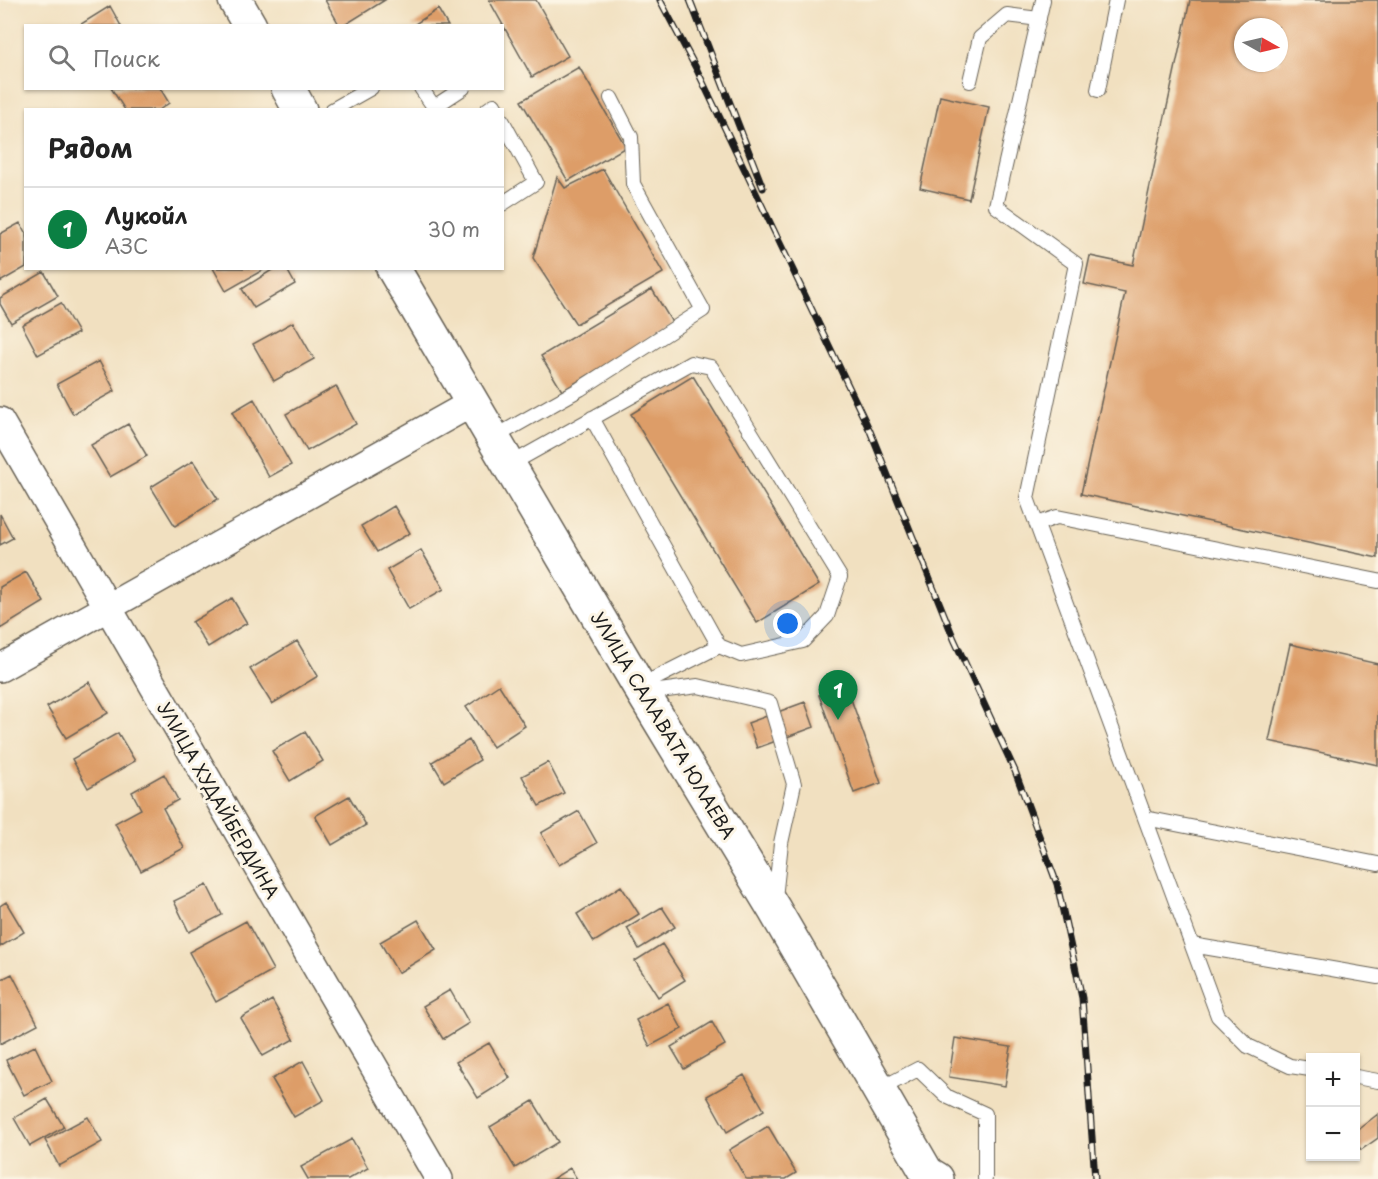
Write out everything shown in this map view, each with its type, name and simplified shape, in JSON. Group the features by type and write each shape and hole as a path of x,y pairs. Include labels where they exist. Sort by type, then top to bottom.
{"street":[{"path":"236,0 249,24"},
{"path":"289,90 299,108"},
{"name":"УЛИЦА САЛАВАТА ЮЛАЕВА","path":"394,270 774,909 927,1173 936,1179"},
{"path":"0,668 472,403"},
{"name":"УЛИЦА ХУДАЙБЕРДИНА","path":"0,421 439,1179"}],"lane":[{"path":"1043,0 996,206 1076,264 1027,498 1218,1016 1248,1046 1290,1066 1306,1068"},
{"path":"1098,90 1116,0"},
{"path":"970,81 980,38 1007,15 1039,20"},
{"path":"336,108 367,90"},
{"path":"422,90 434,107 460,90"},
{"path":"501,451 580,389 703,310 633,184 631,137 610,98"},
{"path":"504,124 536,182 504,203"},
{"path":"501,451 592,418 691,363 711,367 840,577 827,616 803,641 741,656 719,646 592,418"},
{"path":"1037,524 1057,517 1378,581"},
{"path":"642,689 719,646"},
{"path":"642,689 698,686 770,703 794,784 781,843 774,909"},
{"path":"1145,818 1378,864"},
{"path":"1192,945 1378,977"},
{"path":"878,1090 918,1069 946,1096 985,1114 985,1179"},
{"path":"1360,1078 1378,1081"}],"building":[{"path":"325,0 385,0 346,24 339,24"},
{"path":"489,0 536,0 568,56 532,77"},
{"path":"1190,0 1378,0 1378,558 1081,494 1125,293 1084,284 1090,256 1133,265"},
{"path":"110,6 120,24 81,24"},
{"path":"438,9 447,24 415,24"},
{"path":"579,67 626,147 568,181 521,101"},
{"path":"112,90 161,90 169,103 162,108 124,108"},
{"path":"940,96 989,107 969,199 920,188"},
{"path":"603,169 663,273 576,324 533,258 557,177 565,188"},
{"path":"20,223 24,230 24,268 0,282 0,234"},
{"path":"214,270 263,270 226,291"},
{"path":"272,270 287,270 295,284 254,308 242,289"},
{"path":"44,272 58,296 11,323 0,304 0,298"},
{"path":"652,289 673,324 562,391 541,356"},
{"path":"61,303 78,333 38,355 22,325"},
{"path":"293,322 314,359 274,381 253,344"},
{"path":"99,361 115,391 73,414 57,384"},
{"path":"693,376 819,585 757,623 631,414"},
{"path":"336,386 356,424 307,451 286,414"},
{"path":"254,399 291,465 269,477 232,412"},
{"path":"128,424 147,456 110,477 91,445"},
{"path":"193,461 218,499 175,526 151,487"},
{"path":"394,506 410,533 377,552 361,526"},
{"path":"0,514 13,538 0,545"},
{"path":"421,550 444,589 409,609 387,570"},
{"path":"26,572 44,602 0,629 0,587"},
{"path":"232,598 247,623 208,647 192,622"},
{"path":"297,641 318,676 272,704 250,669"},
{"path":"1290,644 1378,664 1378,765 1269,741"},
{"path":"89,682 108,713 66,738 47,707"},
{"path":"499,685 525,726 493,747 466,707"},
{"path":"846,685 881,783 854,793 819,695"},
{"path":"805,702 814,727 757,748 748,723"},
{"path":"305,732 323,761 290,781 272,751"},
{"path":"118,733 135,761 88,788 72,759"},
{"path":"469,740 480,760 444,782 432,762"},
{"path":"548,762 564,793 539,806 522,776"},
{"path":"164,774 178,800 163,808 184,848 141,871 115,823 141,809 132,792"},
{"path":"349,796 366,825 332,845 315,816"},
{"path":"579,811 597,843 559,865 541,833"},
{"path":"207,885 222,915 189,932 174,901"},
{"path":"621,886 639,914 594,942 577,914"},
{"path":"6,902 24,932 0,947 0,906"},
{"path":"662,907 675,927 639,949 627,928"},
{"path":"418,920 436,950 398,973 380,942"},
{"path":"246,921 273,970 216,1002 189,952"},
{"path":"662,944 685,980 658,997 635,961"},
{"path":"12,974 38,1024 0,1044 0,980"},
{"path":"450,990 469,1023 443,1039 423,1006"},
{"path":"272,1000 294,1039 263,1056 241,1018"},
{"path":"668,1003 682,1029 650,1046 636,1020"},
{"path":"712,1022 725,1045 684,1069 671,1047"},
{"path":"955,1038 1011,1047 1005,1086 949,1077"},
{"path":"489,1043 510,1078 478,1098 456,1062"},
{"path":"35,1046 52,1081 24,1095 6,1060"},
{"path":"303,1061 324,1100 294,1117 272,1079"},
{"path":"744,1075 764,1110 727,1132 707,1096"},
{"path":"47,1099 64,1127 30,1146 14,1118"},
{"path":"533,1101 558,1142 515,1168 490,1127"},
{"path":"1378,1114 1378,1138 1361,1150 1360,1128"},
{"path":"88,1117 102,1142 59,1166 45,1140"},
{"path":"768,1126 796,1173 786,1179 746,1179 729,1150"},
{"path":"352,1139 368,1168 348,1179 308,1179 301,1167"},
{"path":"570,1168 577,1179 552,1179"}],"railway":[{"path":"660,0 697,70 870,431 954,639 1015,771 1057,884 1082,998 1095,1179"},
{"path":"690,0 763,188"}],"place":[{"name":"Лукойл","path":"838,720"}]}
